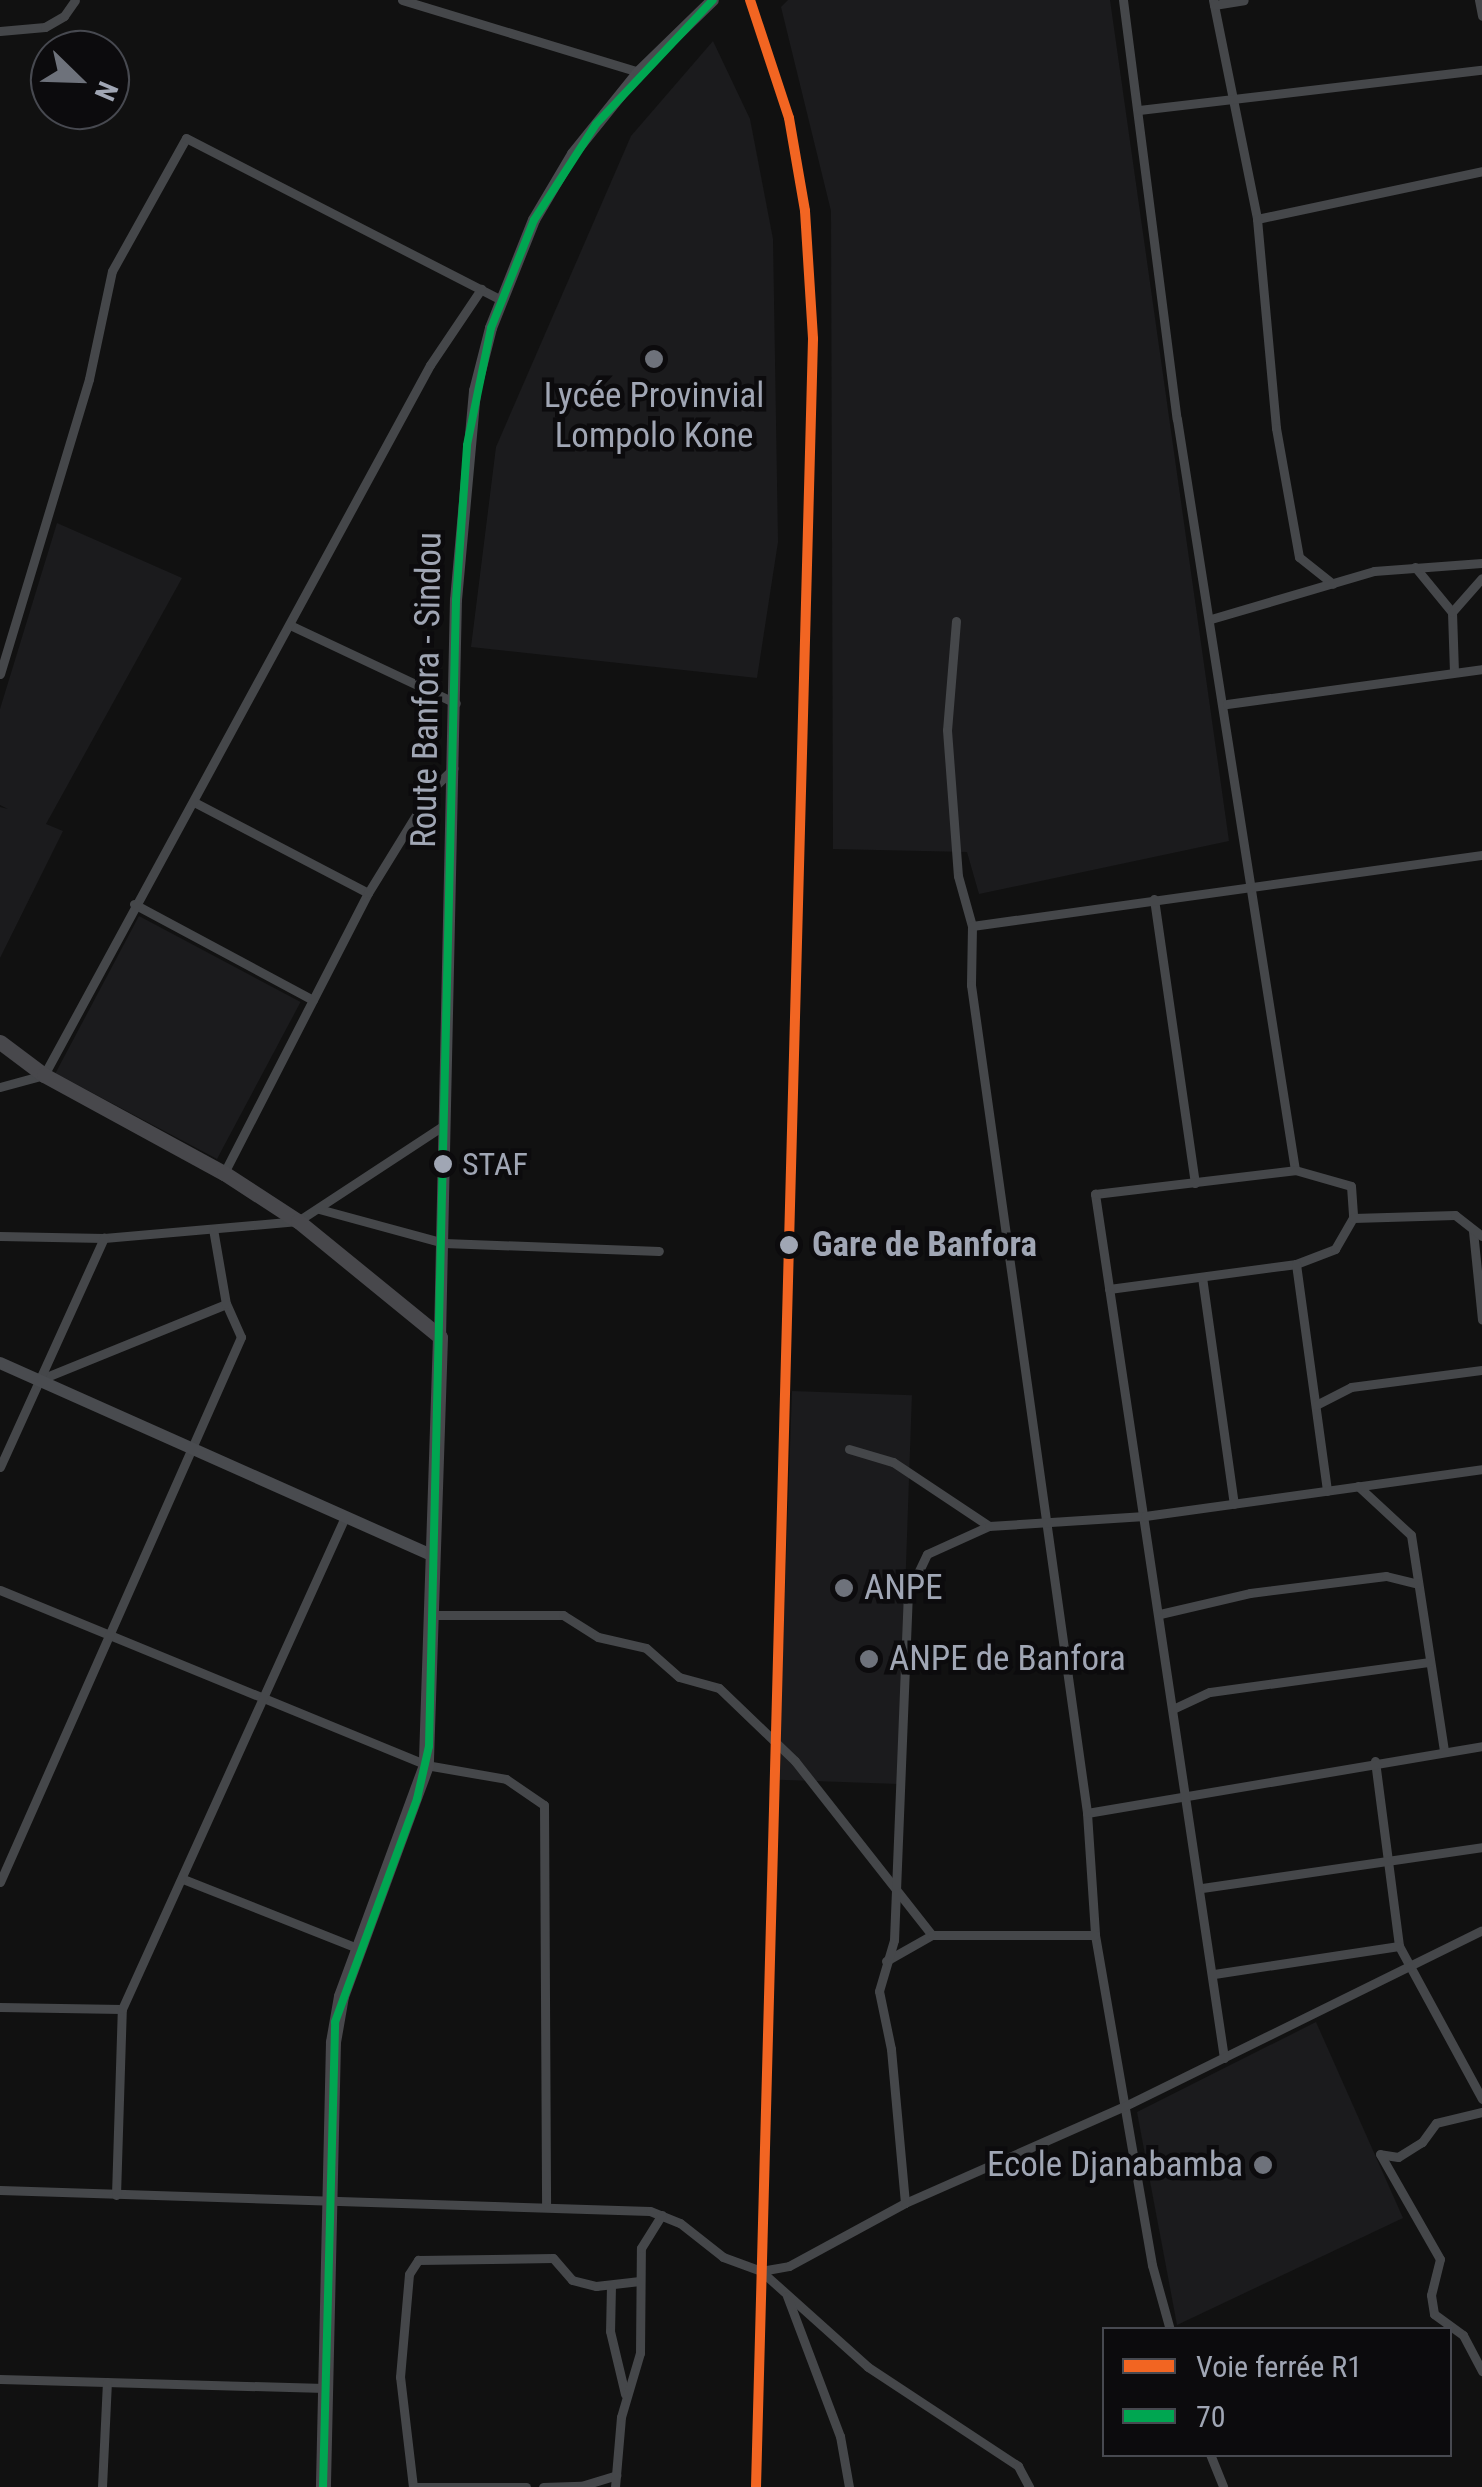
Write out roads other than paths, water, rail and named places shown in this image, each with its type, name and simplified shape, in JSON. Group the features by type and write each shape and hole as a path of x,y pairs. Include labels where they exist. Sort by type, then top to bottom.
{"highway":[{"path":"0,1042 44,1076 224,1173 298,1220 440,1337 426,1765 357,1948 335,2022 323,2487"}],"main road":[{"name":"Route Banfora - Sindou","path":"440,1337 456,703 467,444 501,300 564,168 639,72 706,3"},
{"path":"0,1363 433,1556"}],"street":[{"path":"0,31 44,27 64,16 74,0"},
{"path":"402,0 639,72"},
{"path":"1123,0 1177,419 1226,704 1295,1170"},
{"path":"1244,0 1214,2 1256,218 1276,428 1298,557 1333,584"},
{"path":"1479,0 1482,16"},
{"path":"1139,110 1482,70"},
{"path":"0,674 89,379 112,271 186,138 501,300"},
{"path":"1256,218 1482,171"},
{"path":"0,1087 44,1076 134,904 292,626 430,365 481,289"},
{"path":"1211,619 1333,584 1415,566 1482,563"},
{"path":"1415,566 1452,612 1454,672"},
{"path":"1452,612 1482,578"},
{"path":"956,622 947,730 958,876 972,926 971,985 1086,1813 1095,1935 1123,2107 1169,2327"},
{"path":"292,626 456,703"},
{"path":"1226,704 1482,669"},
{"path":"224,1173 368,893 432,789 456,766"},
{"path":"194,802 368,893"},
{"path":"972,926 1154,899 1255,890 1482,855"},
{"path":"1154,899 1195,1183"},
{"path":"134,904 313,1000"},
{"path":"0,1236 104,1238 298,1220 444,1124"},
{"path":"1109,1289 1296,1264 1335,1249 1353,1218 1351,1186 1295,1170 1095,1194 1109,1289 1188,1794 1224,2058"},
{"path":"319,1208 444,1242 659,1252"},
{"path":"1353,1218 1455,1215 1470,1232 1482,1320"},
{"path":"0,1882 241,1337 226,1304 213,1229"},
{"path":"1470,1232 1482,1233"},
{"path":"0,1466 104,1238"},
{"path":"1296,1264 1328,1491"},
{"path":"1202,1278 1234,1504"},
{"path":"38,1380 226,1304"},
{"path":"1316,1405 1351,1387 1482,1370"},
{"path":"849,1450 893,1462 989,1526"},
{"path":"905,2203 891,2049 879,1991 884,1962 894,1940 908,1594 927,1554 989,1526 1047,1527 1145,1516 1482,1469"},
{"path":"1358,1486 1411,1536 1444,1751"},
{"path":"116,2195 122,2009 344,1517"},
{"path":"1160,1614 1250,1592 1386,1576 1418,1584"},
{"path":"0,1590 260,1702 426,1765 506,1779 544,1805 546,2204"},
{"path":"432,1616 563,1616 598,1637 646,1648 679,1677 719,1688 795,1760 932,1935"},
{"path":"1174,1708 1210,1692 1430,1662"},
{"path":"1086,1813 1375,1760 1482,1746"},
{"path":"1375,1760 1399,1946 1414,1963 1482,2099"},
{"path":"1202,1888 1482,1847"},
{"path":"183,1878 357,1948"},
{"path":"762,2271 789,2266 905,2203 1123,2107 1482,1930"},
{"path":"884,1962 932,1935 1095,1935"},
{"path":"1214,1974 1399,1946"},
{"path":"0,2007 122,2009"},
{"path":"1482,2112 1436,2123 1398,2157 1380,2154 1440,2259 1431,2295 1434,2314 1463,2335 1482,2371"},
{"path":"0,2190 546,2204 662,2215 723,2257 762,2271 868,2367 1018,2466 1029,2487"},
{"path":"615,2487 626,2397 640,2352 641,2248 662,2215"},
{"path":"526,2487 413,2487 400,2378 408,2274 418,2260 553,2258 572,2280 611,2285 640,2280"},
{"path":"611,2285 610,2331 626,2397"},
{"path":"787,2294 840,2436 850,2487"},
{"path":"0,2379 325,2388"},
{"path":"102,2487 107,2382"},
{"path":"1211,2457 1223,2487"},
{"path":"542,2487 616,2475"}],"rail line":[{"name":"R1","path":"750,0 789,118 805,211 813,339 756,2487"}],"place":[{"name":"Lycée Provinvial Lompolo Kone","path":"654,359"},
{"name":"STAF","path":"443,1164"},
{"name":"Gare de Banfora","path":"789,1245"},
{"name":"ANPE","path":"844,1588"},
{"name":"ANPE de Banfora","path":"869,1659"},
{"name":"Ecole Djanabamba","path":"1263,2165"}]}
